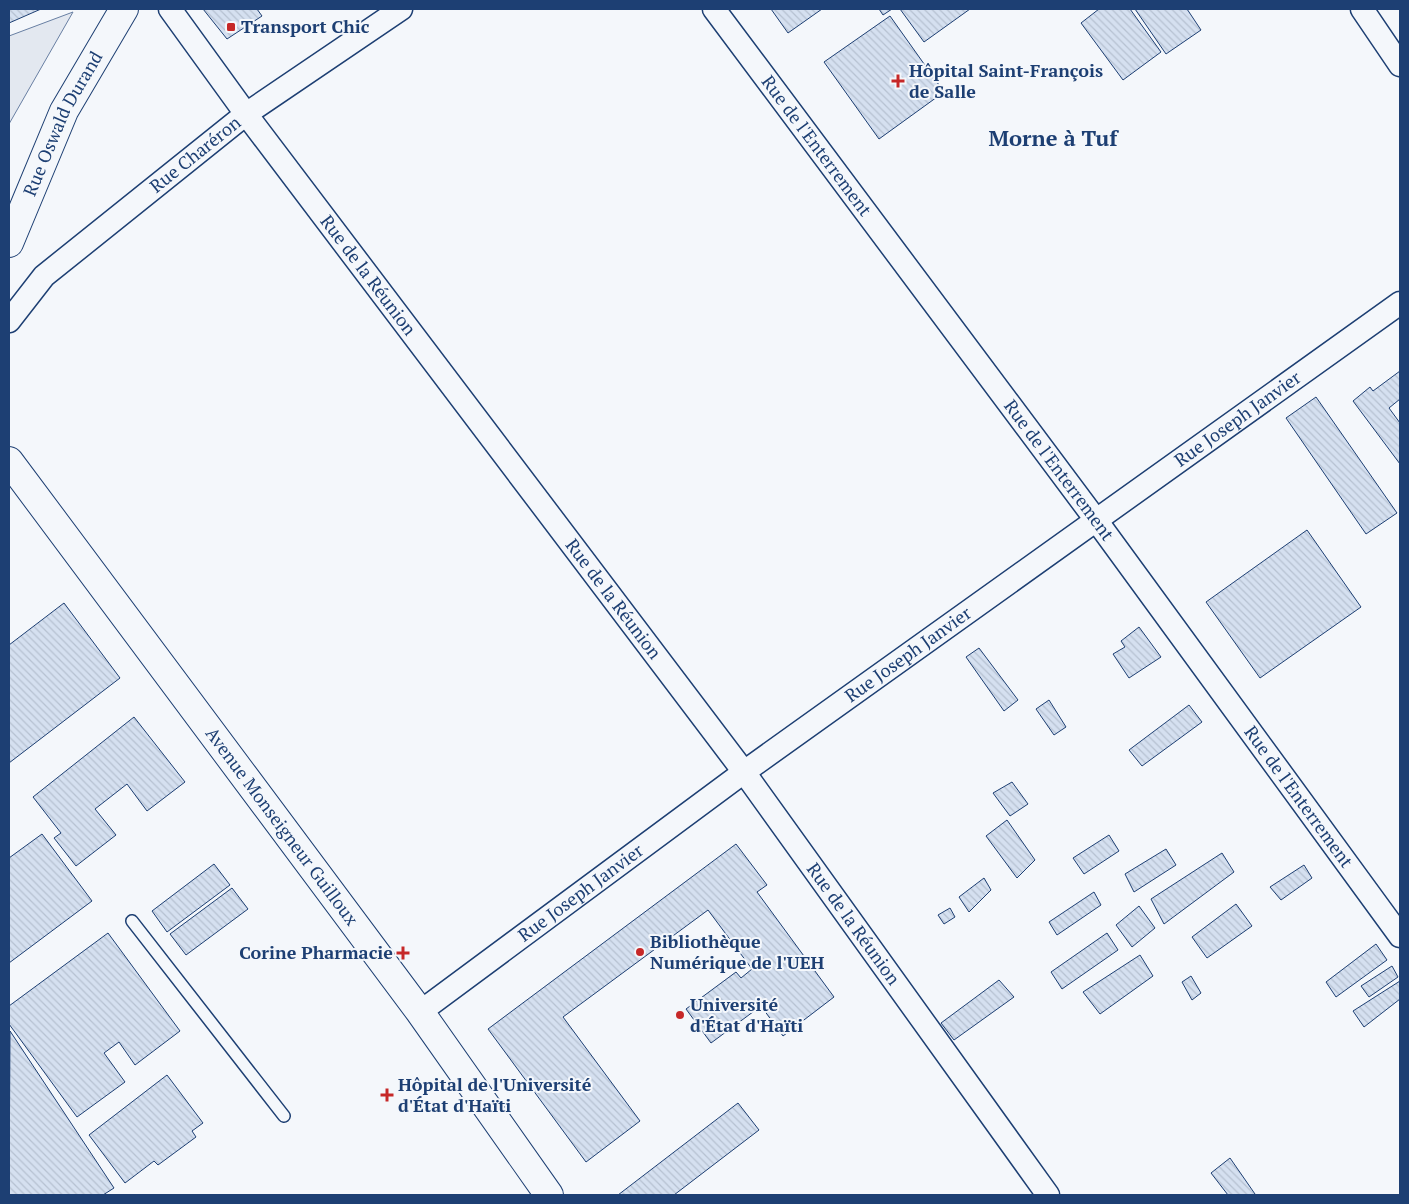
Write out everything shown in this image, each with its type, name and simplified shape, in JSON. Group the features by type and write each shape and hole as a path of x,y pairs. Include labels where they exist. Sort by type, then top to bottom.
{"street":[{"name":"Rue Oswald Durand","path":"9,243 64,111 124,9"},
{"name":"Rue de la Réunion","path":"170,9 246,114 744,772 1048,1195"},
{"name":"Rue Charéron","path":"9,321 44,276 246,114 401,9"},
{"name":"Rue de l'Enterrement","path":"714,9 1096,520 1393,910 1400,936"},
{"path":"1362,9 1400,65"},
{"name":"Rue Joseph Janvier","path":"420,1012 744,772 1400,303"},
{"name":"Avenue Monseigneur Guilloux","path":"9,462 420,1012 549,1195"}],"lane":[{"path":"132,921 284,1116"}],"shaded area":[{"path":"73,12 9,124 9,36"}],"building":[{"path":"9,9 41,9 9,23"},
{"name":"Transport Chic","path":"203,9 257,9 262,16 227,39"},
{"path":"771,9 822,9 788,33"},
{"path":"879,9 892,9 883,15"},
{"path":"900,9 970,9 924,42"},
{"path":"1099,9 1130,9 1161,52 1123,80 1081,23"},
{"path":"1135,9 1187,9 1201,30 1166,54"},
{"path":"890,16 944,92 879,139 824,62"},
{"path":"1400,371 1400,399 1389,408 1400,423 1400,464 1353,401 1370,387 1373,391"},
{"path":"1316,397 1397,513 1366,534 1286,418"},
{"path":"1307,530 1361,607 1260,678 1206,602"},
{"path":"64,603 120,678 9,763 9,645"},
{"path":"1139,627 1161,657 1129,678 1113,654 1125,647 1121,641"},
{"path":"979,648 1018,700 1004,711 966,657"},
{"path":"1049,700 1066,727 1054,735 1036,709"},
{"path":"1189,705 1202,722 1142,766 1129,750"},
{"path":"134,717 185,782 147,811 127,784 95,809 116,835 76,866 54,838 61,833 33,797"},
{"path":"1012,782 1028,804 1010,816 993,793"},
{"path":"1007,820 1035,860 1017,878 986,836"},
{"path":"42,834 92,901 9,963 9,858"},
{"path":"1109,835 1119,851 1084,874 1073,858"},
{"path":"736,844 767,885 757,892 834,997 783,1036 761,1006 711,1043 686,1009 736,972 741,978 752,969 708,910 563,1017 640,1121 586,1162 488,1029"},
{"path":"1166,849 1176,865 1134,892 1125,874"},
{"path":"1222,853 1234,872 1164,924 1151,899"},
{"path":"214,864 230,885 167,932 152,911"},
{"path":"1304,865 1312,878 1281,900 1270,887"},
{"path":"984,878 991,890 969,912 959,897"},
{"path":"232,888 248,909 186,955 170,934"},
{"path":"1094,892 1101,905 1057,935 1049,922"},
{"path":"1236,904 1252,926 1207,958 1192,937"},
{"path":"1139,906 1155,928 1132,947 1116,925"},
{"path":"950,908 955,917 944,924 938,915"},
{"path":"108,933 180,1031 135,1065 119,1042 104,1053 125,1082 77,1117 9,1024 9,1006"},
{"path":"1107,933 1118,950 1062,989 1051,972"},
{"path":"1376,944 1387,960 1336,997 1326,982"},
{"path":"1140,955 1153,976 1100,1014 1083,992"},
{"path":"1392,966 1398,977 1369,997 1361,986"},
{"path":"1191,976 1201,993 1192,1000 1182,982"},
{"path":"999,980 1014,997 954,1040 941,1023"},
{"path":"1400,981 1400,999 1364,1027 1353,1011"},
{"path":"10,1031 114,1188 103,1195 9,1195"},
{"path":"167,1075 203,1123 192,1131 196,1137 158,1165 154,1161 125,1183 89,1135"},
{"path":"738,1103 759,1130 674,1195 618,1195"},
{"path":"1230,1158 1254,1195 1228,1195 1211,1173"}],"place":[{"name":"Transport Chic","path":"231,27"},
{"name":"Hôpital Saint-François de Salle","path":"898,81"},
{"name":"Bibliothèque Numérique de l'UEH","path":"640,952"},
{"name":"Corine Pharmacie","path":"403,953"},
{"name":"Université d'État d'Haïti","path":"680,1015"},
{"name":"Hôpital de l'Université d'État d'Haïti","path":"387,1095"}],"district":[{"name":"Morne à Tuf","path":"1053,138"}]}
